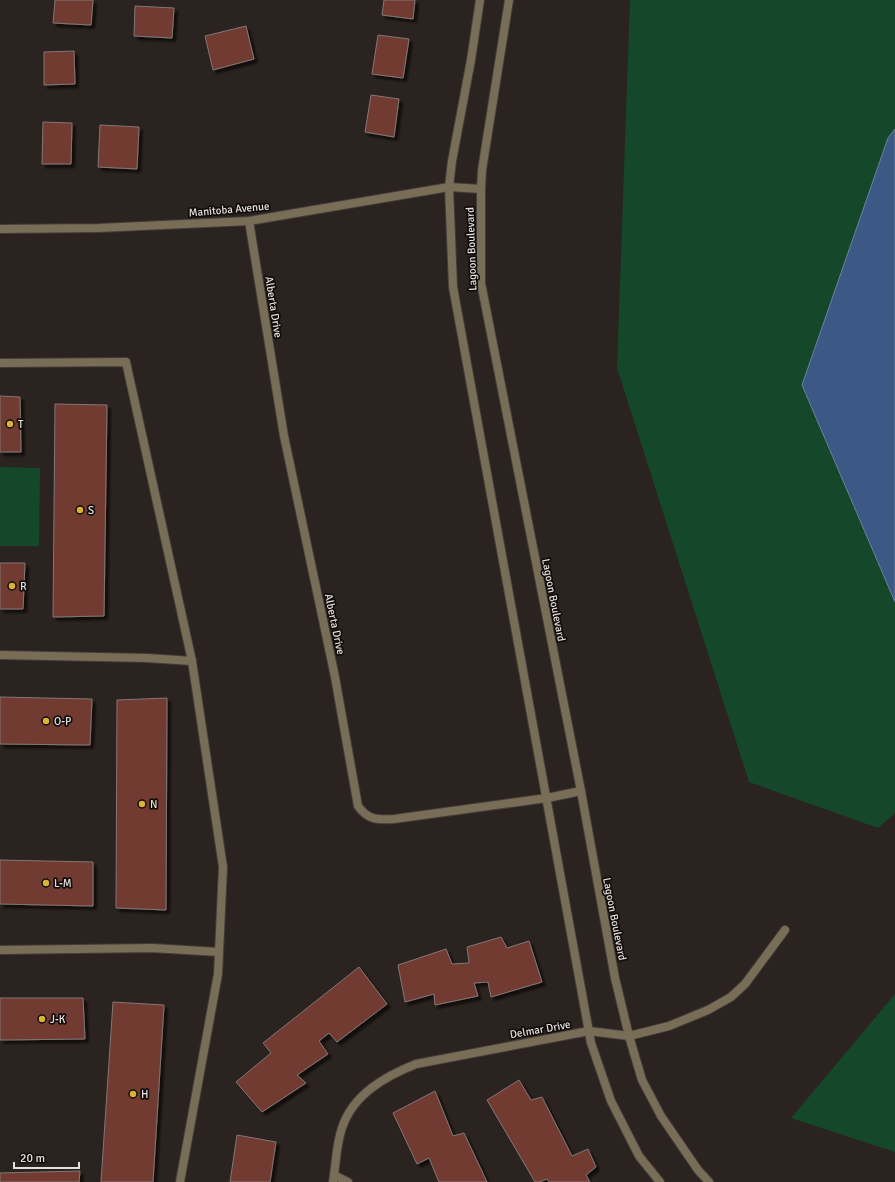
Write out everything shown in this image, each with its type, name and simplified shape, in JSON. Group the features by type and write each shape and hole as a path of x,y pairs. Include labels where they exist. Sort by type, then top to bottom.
{"street":[{"name":"Lagoon Boulevard","path":"480,0 471,60 452,160 449,187 453,287 591,1042 611,1101 639,1156 660,1182"},
{"name":"Lagoon Boulevard","path":"509,0 482,170 481,283 628,1036 642,1080 661,1116 698,1170 709,1182"},
{"name":"Manitoba Avenue","path":"0,229 99,228 249,221 449,187 481,189"},
{"name":"Alberta Drive","path":"249,221 284,436 335,677 358,806 363,813 369,817 384,820 546,798 580,791"},
{"path":"0,363 126,362 192,661 223,867 218,974 180,1182"},
{"path":"0,655 147,658 192,661"},
{"name":"Delmar Drive","path":"334,1179 337,1149 341,1132 351,1110 377,1083 394,1073 416,1064 589,1031 628,1036 669,1026 708,1010 731,997 745,984 785,930"},
{"path":"0,950 152,948 219,952"},
{"path":"334,1179 348,1182"}],"green space":[{"path":"630,0 895,0 895,129 888,138 802,385 895,602 895,813 878,828 749,782 617,368"},
{"path":"0,467 40,468 39,546 0,546"},
{"path":"895,994 895,1152 791,1118"}],"water":[{"path":"895,129 895,602 802,385 888,138"}],"building":[{"path":"55,0 93,0 91,25 53,23"},
{"path":"384,0 415,0 413,19 382,15"},
{"path":"135,6 174,8 172,38 134,36"},
{"path":"246,26 254,59 213,70 205,36"},
{"path":"378,35 409,39 403,78 372,74"},
{"path":"74,51 75,84 44,85 44,52"},
{"path":"371,95 399,99 394,137 365,132"},
{"path":"43,122 72,123 71,164 42,164"},
{"path":"100,125 139,127 137,169 98,167"},
{"name":"T","path":"0,396 20,397 21,452 0,452"},
{"name":"S","path":"55,404 107,405 104,616 53,617"},
{"name":"R","path":"0,563 25,563 23,609 0,609"},
{"name":"O-P","path":"0,697 92,699 90,745 0,744"},
{"name":"N","path":"167,698 166,910 116,908 117,700"},
{"name":"L-M","path":"0,860 93,862 93,906 0,904"},
{"path":"501,937 507,948 529,941 542,982 491,997 488,982 474,983 478,996 435,1005 434,994 405,1002 398,965 446,949 452,964 469,963 467,947"},
{"path":"359,967 387,1004 337,1042 329,1033 319,1041 328,1054 297,1075 306,1083 262,1112 236,1082 271,1053 263,1043"},
{"name":"J-K","path":"0,998 83,998 85,1039 0,1040"},
{"name":"H","path":"113,1002 164,1005 153,1182 101,1182"},
{"path":"519,1080 531,1100 542,1097 572,1156 588,1149 596,1167 586,1175 590,1182 549,1182 547,1179 535,1182 487,1100"},
{"path":"435,1091 453,1136 464,1133 487,1182 439,1182 429,1158 417,1164 393,1113"},
{"path":"237,1135 276,1142 270,1182 230,1182"},
{"path":"80,1171 79,1182 0,1182 0,1173"}],"place":[{"name":"T","path":"10,424"},
{"name":"S","path":"80,510"},
{"name":"R","path":"12,586"},
{"name":"O-P","path":"46,721"},
{"name":"N","path":"142,804"},
{"name":"L-M","path":"46,883"},
{"name":"J-K","path":"42,1019"},
{"name":"H","path":"133,1094"}]}
